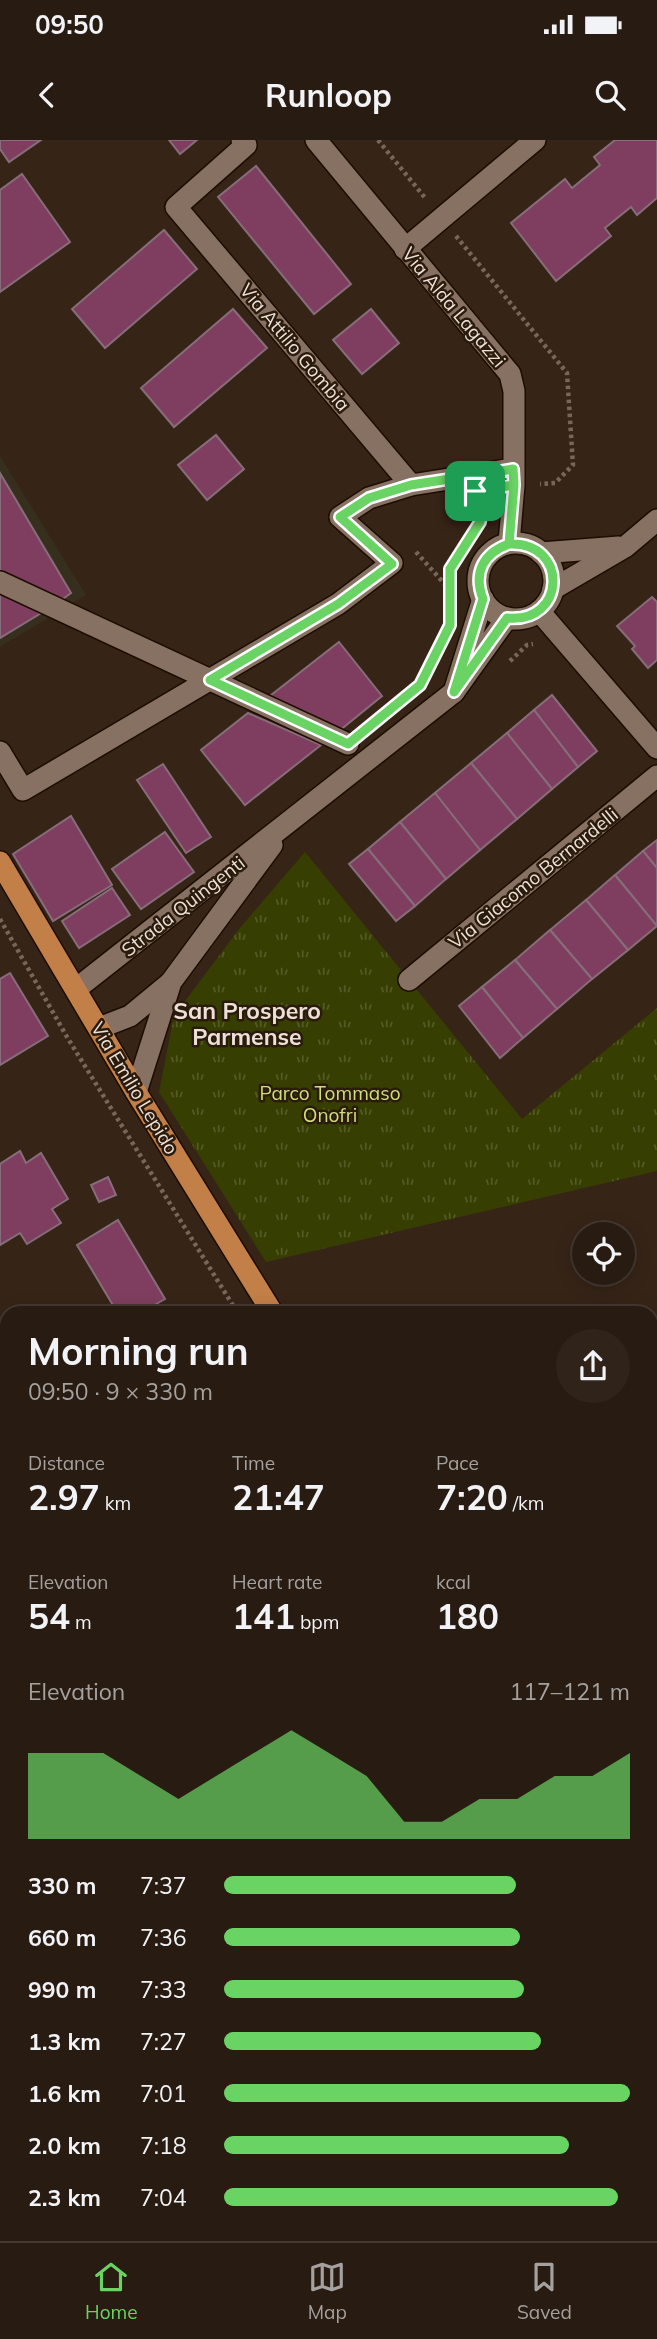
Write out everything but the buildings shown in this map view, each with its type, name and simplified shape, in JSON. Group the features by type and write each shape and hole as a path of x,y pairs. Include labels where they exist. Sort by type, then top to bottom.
{"main road":[{"name":"Via Emilio Lepido","path":"0,862 136,1092 268,1306"}],"street":[{"name":"Via Attilio Gombia","path":"242,140 246,145 176,207 411,485"},
{"name":"Via Alda Lagazzi","path":"316,140 510,374 514,391 514,477 509,544"},
{"path":"405,249 535,140"},
{"path":"0,752 23,790 338,604 392,564 340,517 369,498 411,485 514,477"},
{"path":"553,589 625,547 657,520"},
{"path":"541,552 552,569 553,589 548,601 539,611 518,619 507,618 489,608 479,588 478,576 481,565 498,547 521,543 541,552 625,547"},
{"path":"0,582 348,744"},
{"path":"454,692 483,599"},
{"path":"539,611 657,748"},
{"name":"Strada Quingenti","path":"76,989 454,692 507,618"},
{"name":"Via Giacomo Bernardelli","path":"409,980 657,776"},
{"name":"Strada Quingenti","path":"99,1028 130,1016 171,982 290,821"},
{"name":"Strada Quingenti","path":"136,1092 171,982"}],"path":[{"path":"378,140 567,373 573,464 555,483 514,477 475,491 482,511 480,522 450,569 450,614"},
{"path":"410,694 420,685 444,637"},
{"path":"508,663 527,645 541,641"},
{"path":"0,919 67,1037 233,1306"}],"shaded area":[{"path":"0,456 86,595 0,647"}],"green space":[{"name":"Parco Tommaso Onofri","path":"305,852 522,1119 657,1008 657,1171 266,1262 159,1092 174,1016 239,929"}],"district":[{"name":"San Prospero Parmense","path":"247,1024"}],"route":[{"path":"475,491 482,511 480,522 450,569 450,625 420,685 348,744 210,680 338,604 392,564 340,517 369,498 411,485 513,469 514,485 509,544 498,547 481,565 478,576 483,599 454,692 507,618 518,619 539,611 548,601 553,589 552,569 541,552 521,543 509,544 514,485 475,491"}]}
